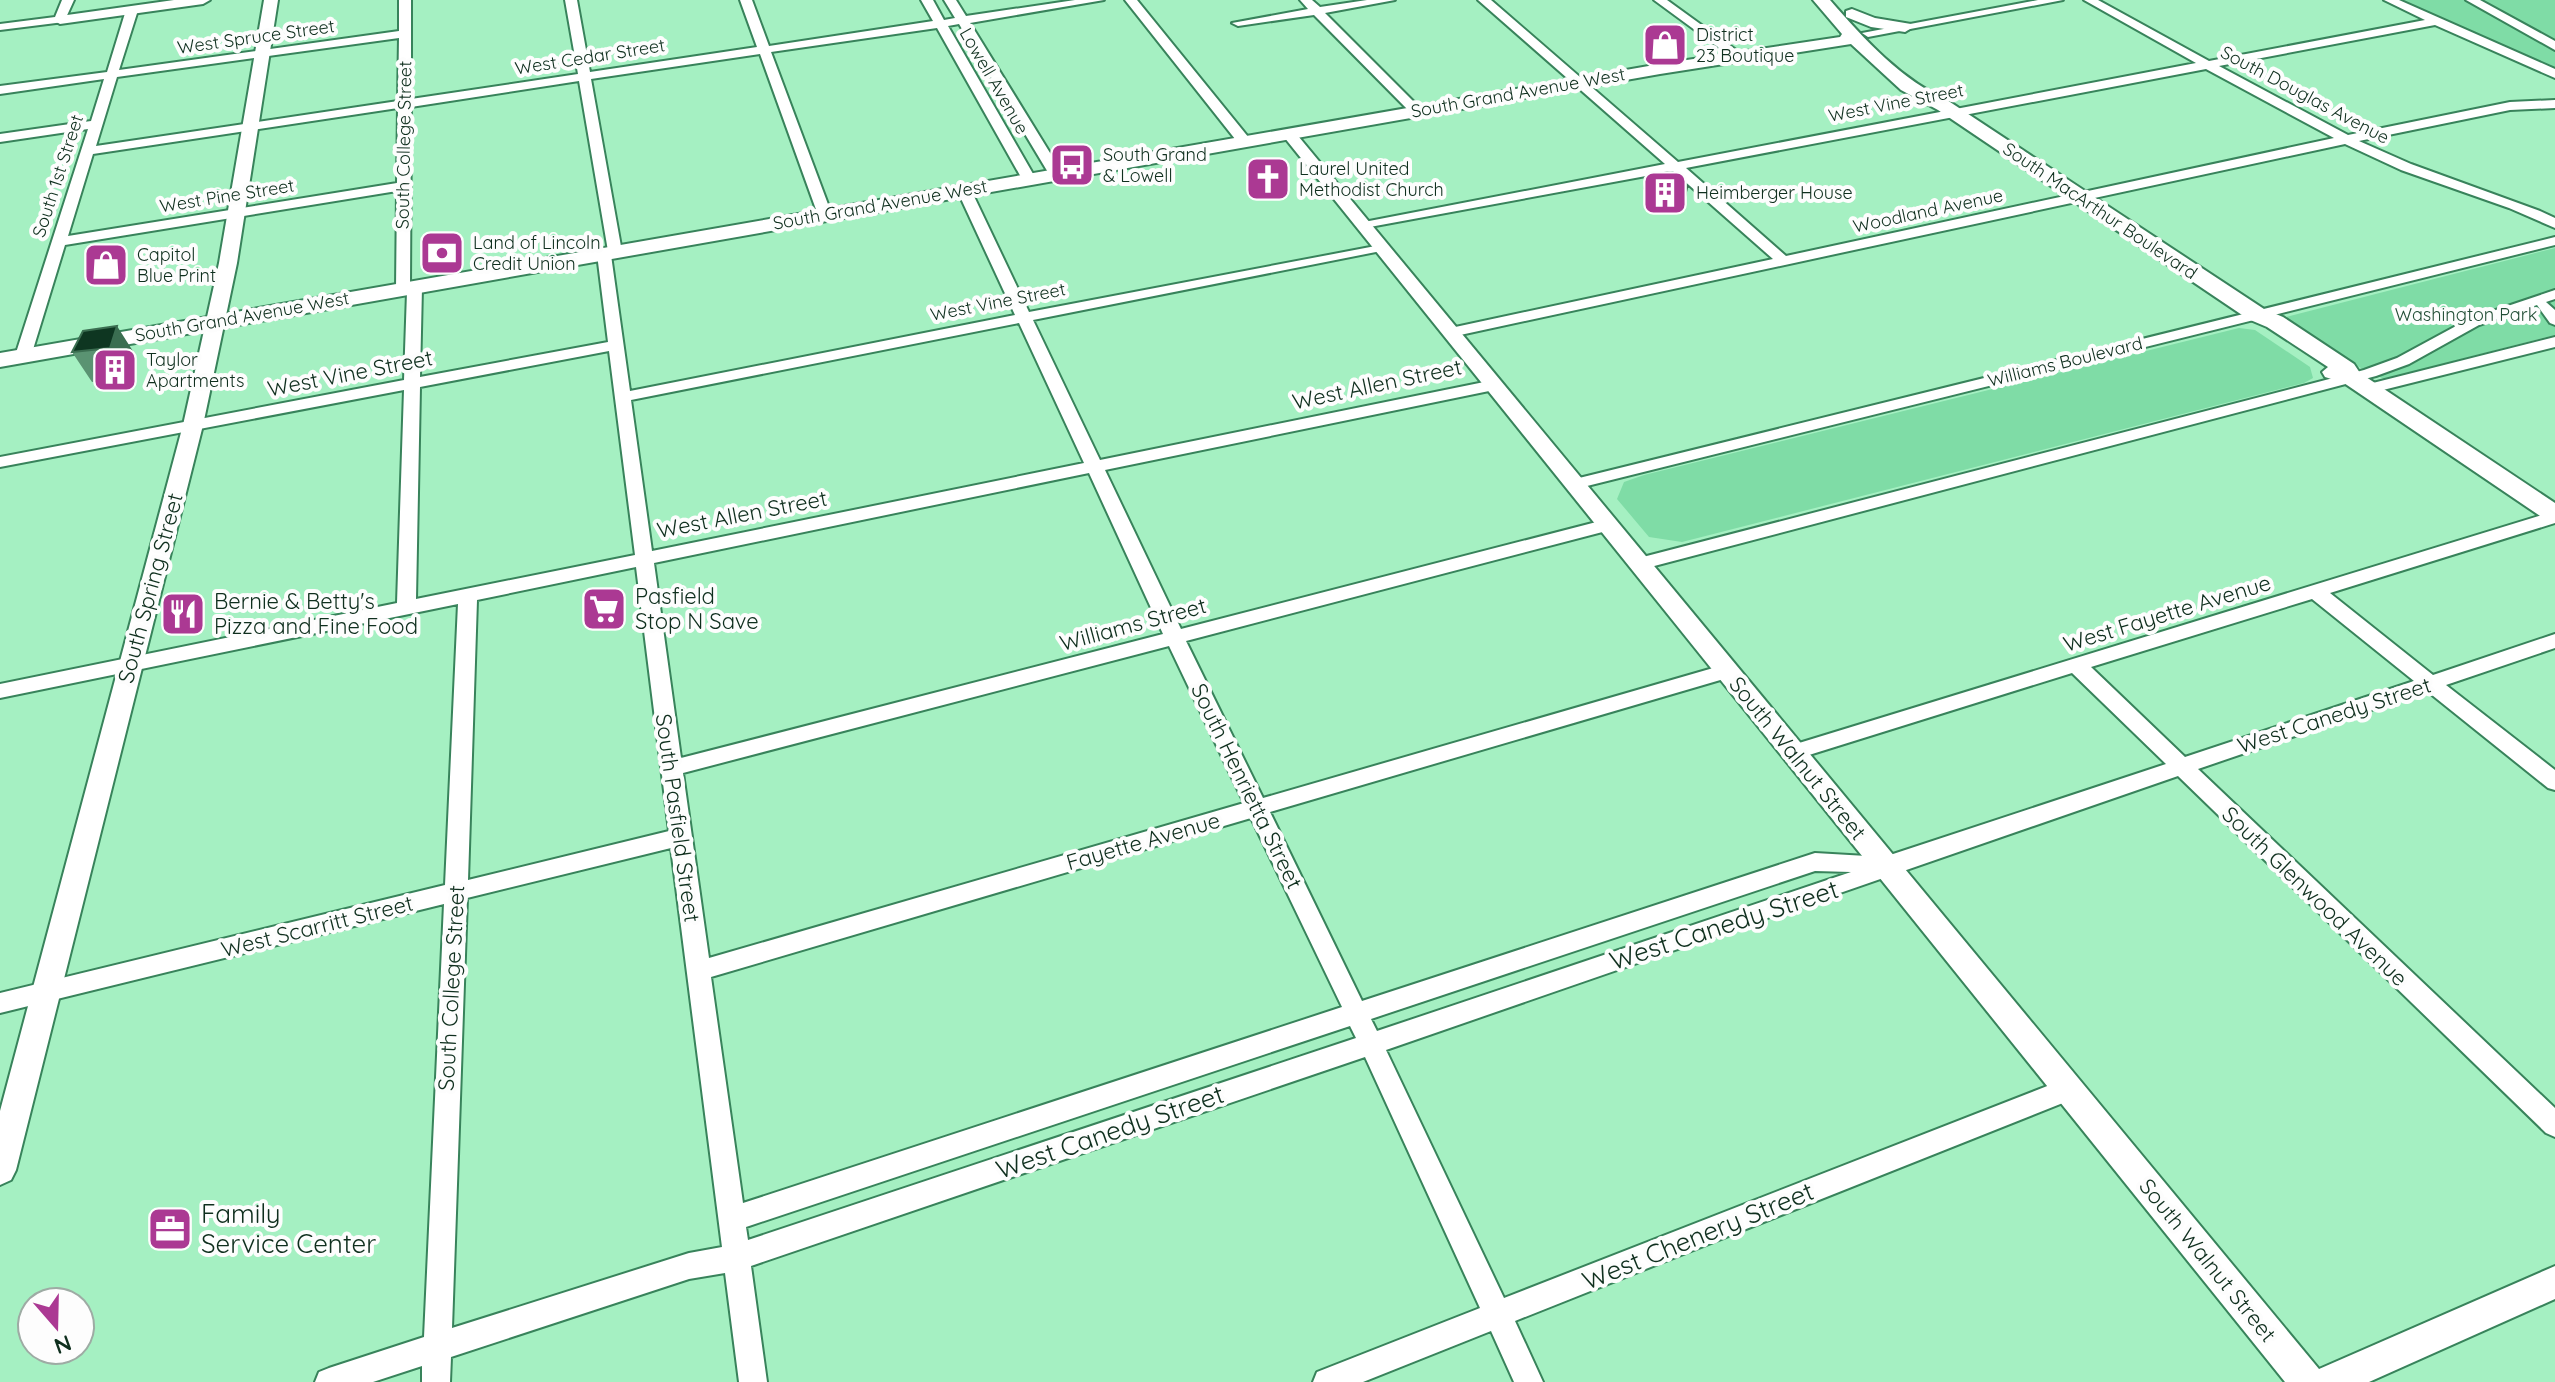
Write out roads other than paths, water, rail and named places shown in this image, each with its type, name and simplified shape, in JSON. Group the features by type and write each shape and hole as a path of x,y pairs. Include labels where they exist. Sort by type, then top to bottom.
{"main road":[{"name":"South MacArthur Boulevard","path":"1821,0 1899,68 1936,95 1948,109"},
{"name":"South MacArthur Boulevard","path":"1838,0 1852,14 1870,57 1898,82 1948,109 2256,314 2264,325 2334,373 2359,384 2555,515"},
{"path":"1852,14 1871,22 1905,27"},
{"name":"South Grand Avenue West","path":"1737,55 1743,50 1835,34 1859,34"},
{"name":"South Grand Avenue West","path":"0,360 1737,55 1754,56 1845,41 1859,34"},
{"path":"1805,47 1846,47 1870,57"}],"street":[{"path":"60,20 68,0"},
{"path":"0,27 203,0"},
{"name":"South Spring Street","path":"0,1170 193,425 237,213 271,0"},
{"name":"South College Street","path":"405,0 404,186 412,384 406,608"},
{"name":"South Pasfield Street","path":"571,0 585,77 609,253 615,345 753,1382"},
{"path":"746,0 825,215"},
{"name":"Lowell Avenue","path":"927,0 1029,179"},
{"name":"Lowell Avenue","path":"950,0 1056,174"},
{"name":"West Cedar Street","path":"88,151 1098,0"},
{"path":"1131,0 1244,141"},
{"path":"1306,0 1416,111"},
{"path":"1238,23 1389,0"},
{"path":"1484,0 1784,261"},
{"path":"1660,0 1737,55"},
{"name":"South Grand Avenue West","path":"1859,34 2057,0"},
{"name":"South Douglas Avenue","path":"2090,0 2347,140 2411,170 2510,204 2555,224"},
{"path":"2390,0 2555,74"},
{"path":"2472,0 2555,46"},
{"name":"South 1st Street","path":"23,356 132,10"},
{"name":"West Vine Street","path":"1364,226 1948,109 2436,21"},
{"name":"West Spruce Street","path":"0,90 405,34"},
{"name":"Woodland Avenue","path":"1451,332 2491,109 2555,104"},
{"path":"0,138 96,124"},
{"name":"South Walnut Street","path":"1289,134 2307,1382"},
{"name":"West Pine Street","path":"57,242 404,186"},
{"name":"South Henrietta Street","path":"964,190 1175,638 1356,1011 1529,1382"},
{"name":"South Douglas Avenue","path":"2510,204 2555,211"},
{"name":"Williams Boulevard","path":"1575,484 2555,241"},
{"name":"West Vine Street","path":"622,397 1381,247"},
{"path":"2359,384 2474,322 2548,303 2555,320"},
{"path":"1639,564 2359,384 2555,342"},
{"name":"West Vine Street","path":"0,462 615,345"},
{"name":"West Allen Street","path":"0,691 1494,385"},
{"name":"West Fayette Avenue","path":"1793,752 2316,592 2555,515"},
{"name":"Williams Street","path":"670,769 1608,525"},
{"path":"2316,592 2555,782"},
{"name":"South College Street","path":"436,1382 468,595"},
{"name":"West Canedy Street","path":"329,1382 689,1266 737,1257 2555,641"},
{"name":"South Glenwood Avenue","path":"2076,665 2555,1125"},
{"name":"Fayette Avenue","path":"698,971 1727,671"},
{"name":"West Scarritt Street","path":"0,1003 680,837"},
{"name":"West Canedy Street","path":"732,1219 1815,862 1885,866"},
{"name":"West Chenery Street","path":"1327,1382 2069,1089"},
{"path":"2329,1382 2555,1282"}],"place":[{"name":"District 23 Boutique","path":"1665,45"},
{"name":"South Grand & Lowell","path":"1072,165"},
{"name":"Laurel United Methodist Church","path":"1268,179"},
{"name":"Heimberger House","path":"1665,193"},
{"name":"Land of Lincoln Credit Union","path":"442,253"},
{"name":"Capitol Blue Print","path":"106,265"},
{"name":"Taylor Apartments","path":"115,370"},
{"name":"Pasfield Stop N Save","path":"604,609"},
{"name":"Bernie & Betty's Pizza and Fine Food","path":"183,614"},
{"name":"Family Service Center","path":"170,1229"}],"park label":[{"name":"Washington Park","path":"2466,315"}]}
